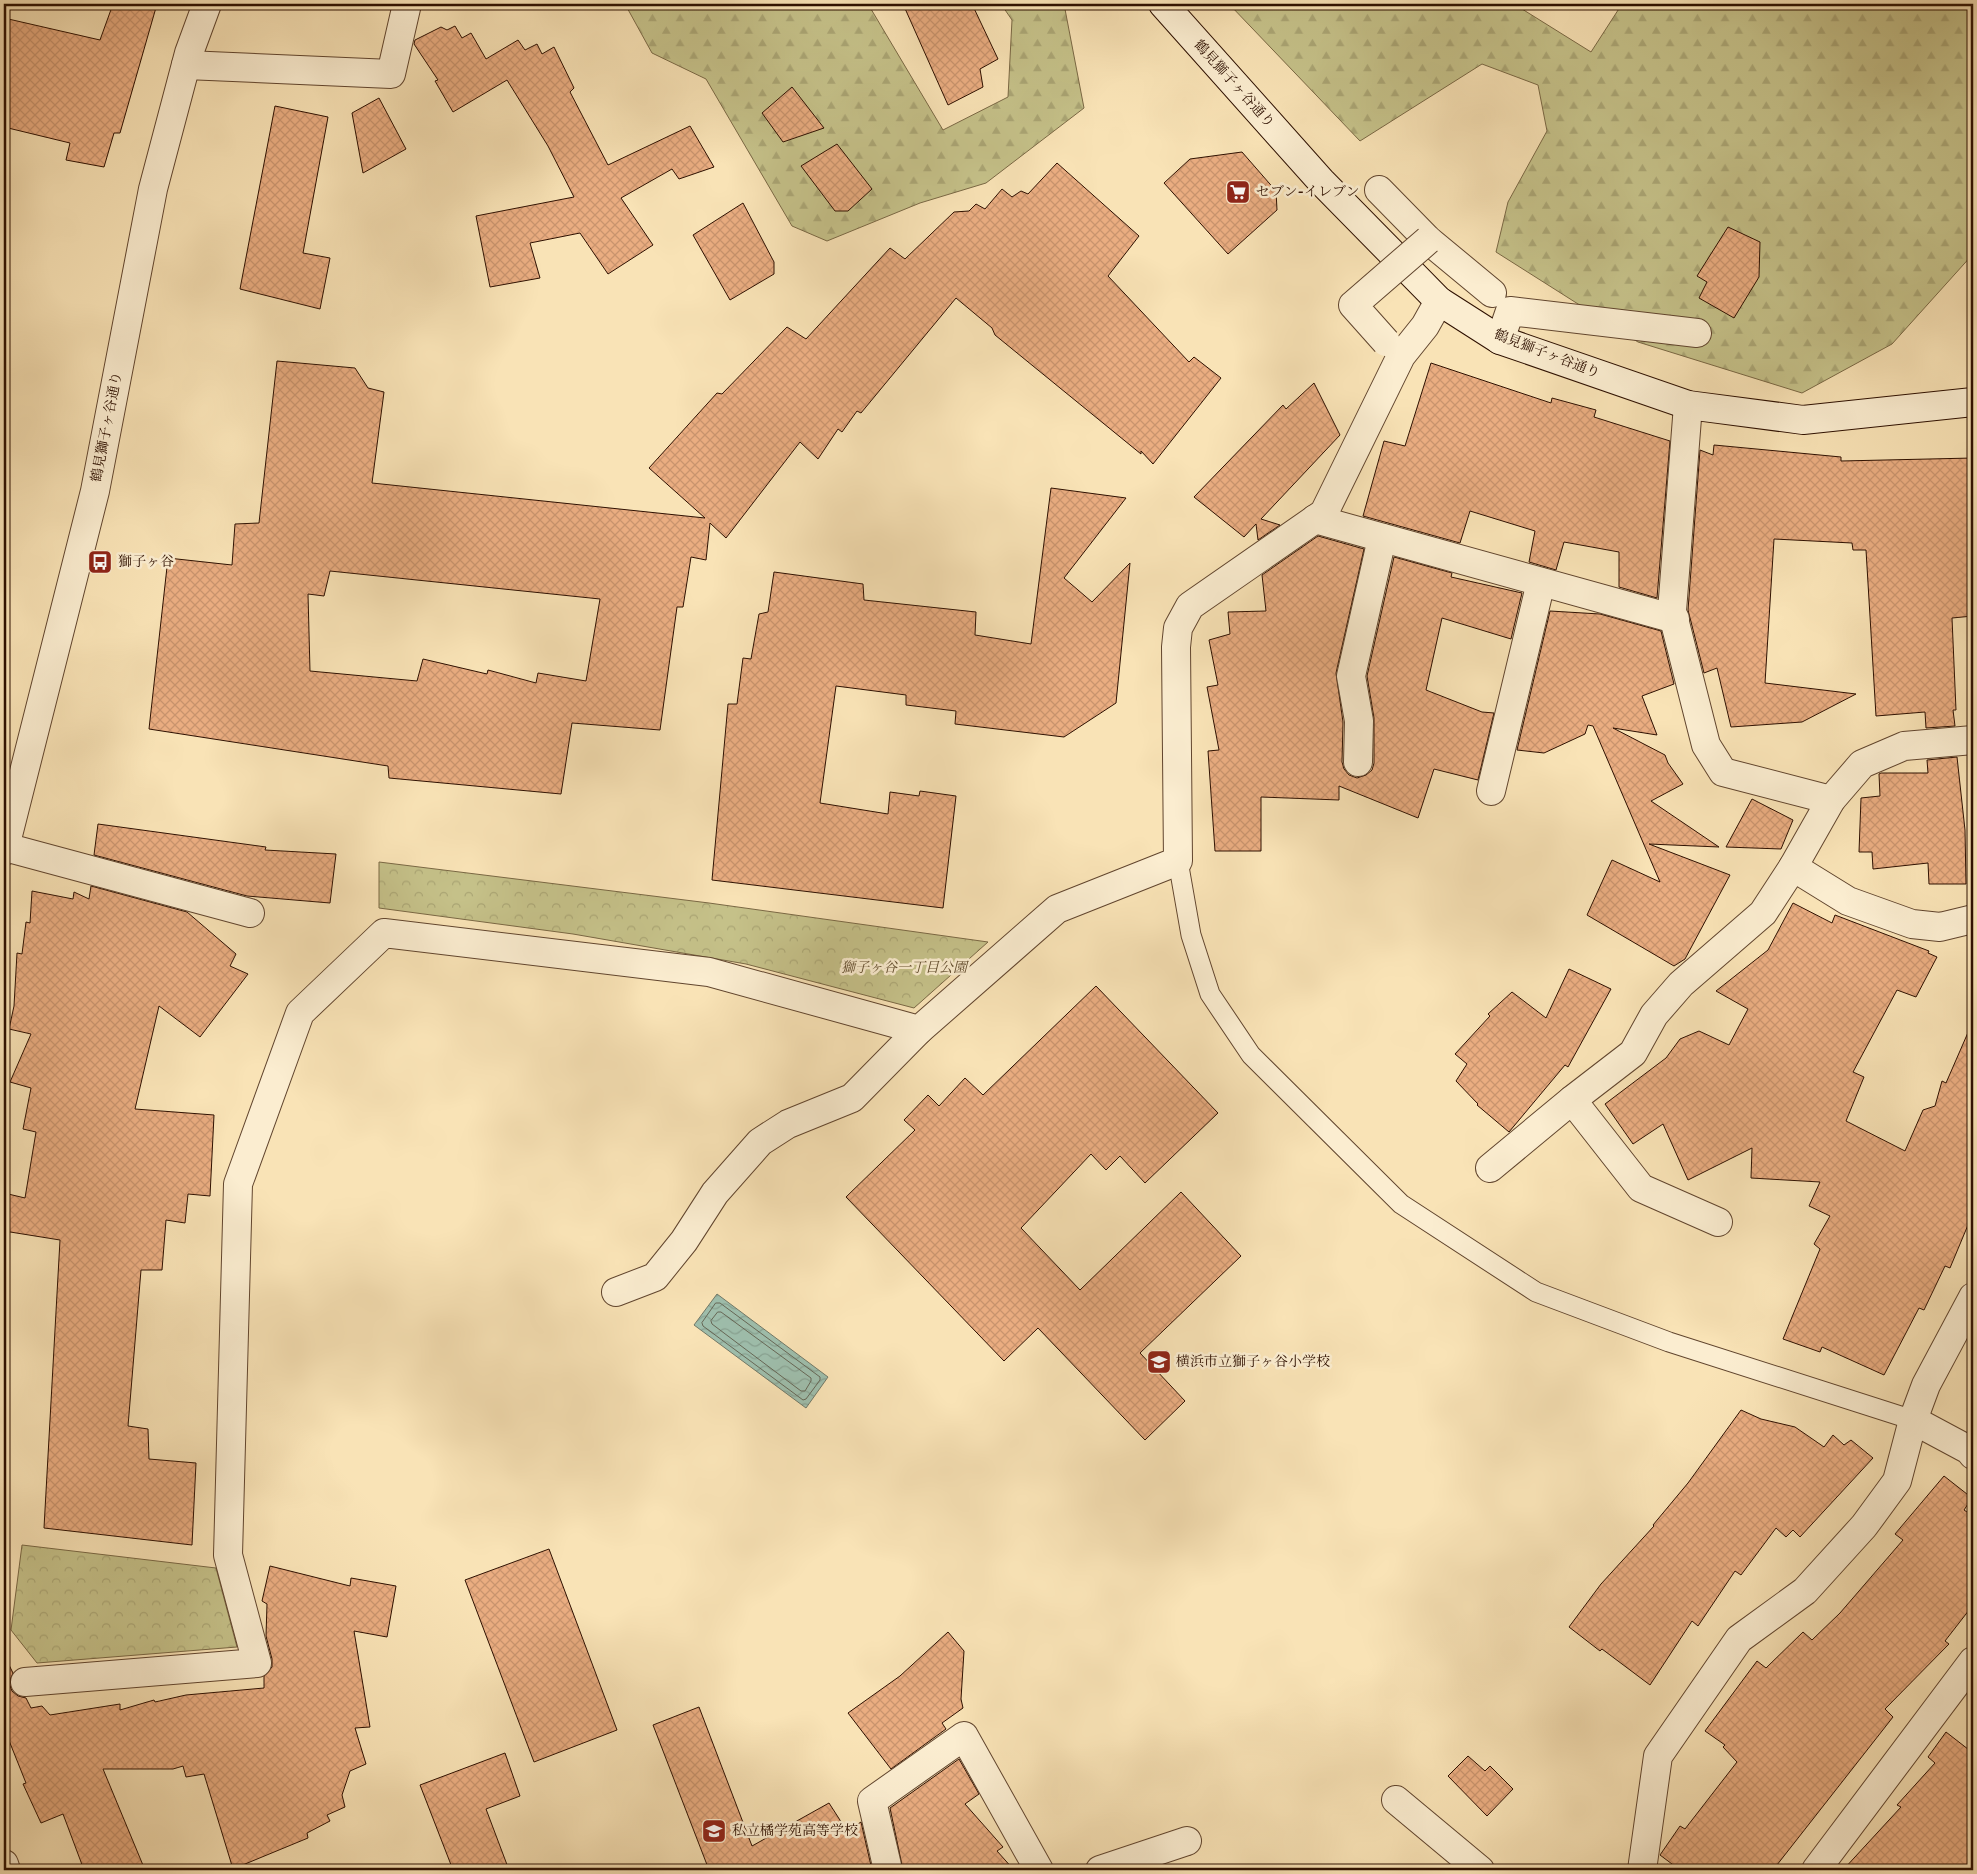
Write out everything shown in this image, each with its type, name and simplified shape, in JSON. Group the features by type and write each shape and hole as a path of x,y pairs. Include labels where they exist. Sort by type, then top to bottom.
{"street":[{"name":"鶴見獅子ヶ谷通り","path":"4,848 95,491 153,189 186,65 207,4"},
{"path":"186,65 391,74 407,4"},
{"name":"鶴見獅子ヶ谷通り","path":"1163,4 1321,181 1439,301 1500,340 1688,405 1803,420 1973,402"},
{"path":"1379,190 1428,240 1492,293"},
{"path":"1386,342 1353,305 1428,240"},
{"path":"616,1292 655,1277 684,1241 716,1193 760,1142 788,1124 852,1098 919,1030 1057,909 1178,861 1176,647 1178,628 1190,606 1324,513 1401,356 1425,326 1439,301"},
{"path":"1500,340 1510,311 1697,333"},
{"path":"1688,405 1672,611 1706,745 1723,772 1831,800"},
{"path":"1315,519 1675,619"},
{"path":"1358,762 1359,721 1350,676 1382,538"},
{"path":"1491,791 1541,582"},
{"path":"1490,1168 1572,1100 1633,1053 1659,1009 1681,984 1763,913 1793,867 1831,800 1862,764 1904,746 1973,740"},
{"path":"4,848 250,913"},
{"path":"1793,867 1848,901 1912,924 1940,927 1973,919"},
{"path":"25,1682 256,1663 228,1555 238,1184 300,1013 384,933 709,972 919,1030"},
{"path":"1572,1100 1641,1188 1718,1222"},
{"path":"1642,1870 1658,1756 1739,1639 1805,1591 1864,1526 1897,1481 1913,1420 1926,1385 1973,1297"},
{"path":"1913,1420 1969,1450 1973,1455"},
{"path":"1816,1870 1973,1661"},
{"path":"888,1870 872,1801 964,1736 1039,1870"},
{"path":"1396,1800 1480,1870"},
{"path":"1100,1870 1187,1841"},
{"path":"4,1864 6,1870"}],"lane":[{"path":"1178,861 1191,935 1210,994 1251,1055 1400,1204 1536,1292 1669,1342 1913,1420"}],"green space":[{"path":"625,4 868,4 943,130 1008,97 1012,20 1001,4 1064,4 1084,108 986,183 920,203 827,241 792,226 706,79 652,53"},
{"path":"1229,4 1514,4 1591,52 1622,4 1973,4 1973,254 1892,344 1802,393 1638,342 1496,252 1508,202 1547,131 1538,85 1482,64 1360,141"},
{"name":"獅子ヶ谷一丁目公園","path":"379,862 709,903 988,942 914,1008 746,964 573,934 379,908"},
{"path":"22,1545 216,1568 237,1647 37,1663 11,1630"}],"water":[{"path":"717,1294 828,1377 806,1408 694,1325"}],"building":[{"path":"113,4 157,4 120,133 114,133 104,167 66,160 70,143 4,127 4,18 100,40"},
{"path":"903,4 972,4 998,59 980,69 983,87 948,105"},
{"path":"455,26 462,38 471,33 486,59 518,40 525,50 537,44 542,54 554,47 574,88 570,92 608,165 690,126 714,167 679,179 672,169 621,198 653,245 608,274 580,233 530,243 540,278 490,287 476,216 574,197 548,146 507,80 453,112 435,81 438,80 414,44 415,40 441,27 447,30"},
{"path":"792,87 824,128 783,142 762,113"},
{"path":"379,98 406,149 363,173 352,113"},
{"path":"275,106 328,117 303,253 330,258 320,309 240,289"},
{"path":"837,144 872,189 848,211 835,211 801,166"},
{"path":"1242,152 1276,191 1277,210 1228,254 1164,183 1190,159"},
{"path":"1057,163 1139,236 1108,276 1189,362 1194,357 1221,378 1153,464 1141,451 1141,454 995,335 992,328 956,298 861,413 857,411 842,432 838,429 818,459 800,442 726,538 710,523 706,560 691,557 683,607 677,607 660,730 572,723 561,794 389,778 388,766 149,729 168,558 232,565 235,524 259,523 277,361 355,368 368,388 384,392 372,483 705,518 649,468 717,393 722,394 787,327 806,339 890,248 905,259 954,212 969,211 976,204 985,209 1002,189 1012,197 1021,191 1028,194","holes":["330,571 600,599 586,681 538,673 536,683 488,670 487,674 423,659 417,681 310,671 308,594 324,596"]},
{"path":"743,203 774,262 774,274 730,300 693,235"},
{"path":"1728,227 1760,242 1759,277 1734,318 1699,298 1707,282 1697,276"},
{"path":"1431,363 1551,403 1552,398 1596,410 1594,417 1670,441 1657,598 1619,587 1619,552 1564,542 1556,570 1529,562 1535,531 1470,511 1460,543 1363,516 1384,441 1405,446"},
{"path":"1314,383 1340,435 1261,519 1280,525 1258,540 1256,524 1244,537 1194,497 1283,405 1286,409"},
{"path":"1714,445 1841,457 1841,461 1973,458 1973,616 1952,618 1956,710 1953,710 1955,726 1926,728 1925,712 1876,716 1866,550 1853,550 1852,543 1774,539 1765,683 1856,694 1802,722 1731,727 1717,668 1704,673 1688,610 1700,450 1713,455"},
{"path":"1051,488 1126,498 1064,578 1092,602 1130,563 1116,703 1064,737 955,724 956,711 906,705 906,695 836,686 820,803 888,814 890,792 919,796 920,791 956,796 943,908 712,880 728,704 737,704 743,658 751,659 759,614 768,612 774,572 863,584 864,600 976,612 975,635 1031,644"},
{"path":"1318,536 1364,549 1336,673 1343,722 1342,762 1344,769 1349,775 1357,778 1366,775 1372,770 1374,763 1374,718 1367,676 1394,557 1452,573 1451,577 1522,593 1511,639 1442,618 1426,690 1482,712 1494,713 1478,780 1434,769 1418,818 1339,786 1339,800 1261,797 1261,851 1215,851 1208,751 1219,750 1207,687 1218,685 1209,640 1230,634 1228,612 1266,611 1262,575"},
{"path":"1550,611 1600,614 1661,631 1674,684 1642,696 1657,735 1613,728 1665,755 1668,763 1683,784 1651,801 1719,847 1649,844 1730,875 1685,959 1674,966 1587,915 1612,860 1660,882 1593,726 1588,725 1585,734 1544,753 1517,750"},
{"path":"1957,757 1965,830 1966,884 1929,884 1928,863 1873,869 1872,852 1859,852 1861,798 1880,796 1879,774 1928,773 1927,760"},
{"path":"1752,799 1793,820 1781,849 1726,847"},
{"path":"98,824 266,847 265,850 336,854 330,903 247,896 94,855"},
{"path":"91,886 187,912 236,954 230,966 248,974 200,1037 159,1006 135,1109 214,1115 210,1196 188,1194 185,1223 166,1220 162,1270 141,1270 128,1426 148,1429 149,1459 196,1463 192,1545 44,1528 60,1240 4,1231 4,1193 25,1198 36,1132 23,1129 31,1088 10,1082 31,1034 9,1029 14,1006 17,953 22,954 26,922 30,923 32,891 73,899 74,892 89,899"},
{"path":"1793,903 1832,923 1835,915 1929,951 1928,953 1937,957 1916,997 1897,990 1853,1072 1864,1077 1846,1121 1905,1151 1923,1110 1935,1106 1942,1081 1946,1083 1973,1021 1973,1213 1950,1268 1945,1266 1924,1310 1919,1308 1884,1375 1822,1347 1820,1352 1783,1339 1820,1249 1814,1244 1830,1216 1809,1206 1820,1182 1751,1178 1752,1148 1688,1180 1663,1124 1633,1144 1605,1104 1666,1058 1680,1039 1699,1031 1729,1045 1748,1009 1716,991 1768,950"},
{"path":"1569,969 1611,989 1568,1067 1565,1065 1509,1132 1477,1105 1456,1081 1467,1064 1455,1054 1490,1016 1488,1014 1512,992 1546,1018"},
{"path":"1096,986 1218,1113 1145,1183 1120,1156 1106,1170 1091,1154 1021,1228 1080,1290 1181,1192 1241,1256 1140,1353 1185,1401 1145,1440 1038,1328 1004,1361 846,1197 915,1130 904,1120 928,1095 939,1106 965,1078 983,1095"},
{"path":"1741,1410 1761,1419 1795,1427 1824,1447 1833,1435 1844,1445 1851,1440 1873,1458 1800,1537 1793,1530 1786,1537 1776,1528 1741,1575 1735,1571 1698,1626 1692,1621 1650,1685 1569,1627 1601,1584 1654,1526"},
{"path":"1944,1476 1972,1498 1964,1510 1973,1516 1973,1605 1945,1641 1949,1644 1885,1709 1893,1717 1773,1870 1680,1870 1660,1855 1680,1826 1685,1829 1737,1762 1723,1747 1725,1745 1705,1731 1757,1661 1766,1668 1803,1632 1812,1640 1840,1613 1903,1540 1895,1534"},
{"path":"549,1549 617,1730 534,1762 465,1580"},
{"path":"270,1566 350,1586 351,1578 396,1586 387,1637 354,1631 370,1727 355,1728 366,1764 350,1771 342,1795 345,1807 327,1815 330,1821 307,1833 308,1838 233,1869 204,1774 186,1777 183,1766 173,1769 103,1769 145,1870 84,1870 63,1814 41,1823 23,1784 26,1783 4,1728 4,1655 13,1673 9,1683 12,1691 18,1696 26,1698 31,1708 42,1706 50,1715 120,1704 120,1710 154,1700 155,1702 186,1695 264,1688 264,1676 272,1667 272,1659 266,1636 267,1604 262,1601"},
{"path":"948,1632 964,1651 961,1699 963,1708 942,1723 946,1729 891,1769 848,1713 900,1676"},
{"path":"699,1707 752,1846 829,1803 847,1831 861,1822 872,1870 709,1870 653,1725"},
{"path":"1946,1732 1973,1753 1973,1870 1843,1870 1901,1807 1897,1805 1935,1763 1928,1757"},
{"path":"505,1753 520,1796 486,1809 509,1870 453,1870 420,1785"},
{"path":"1468,1756 1485,1771 1490,1766 1513,1789 1487,1816 1448,1776"},
{"path":"959,1759 979,1794 965,1804 1003,1847 997,1851 1014,1870 903,1870 890,1808"}],"place":[{"name":"セブン-イレブン","path":"1238,192"},
{"name":"獅子ヶ谷","path":"100,562"},
{"name":"横浜市立獅子ヶ谷小学校","path":"1159,1362"},
{"name":"私立橘学苑高等学校","path":"714,1831"}]}
